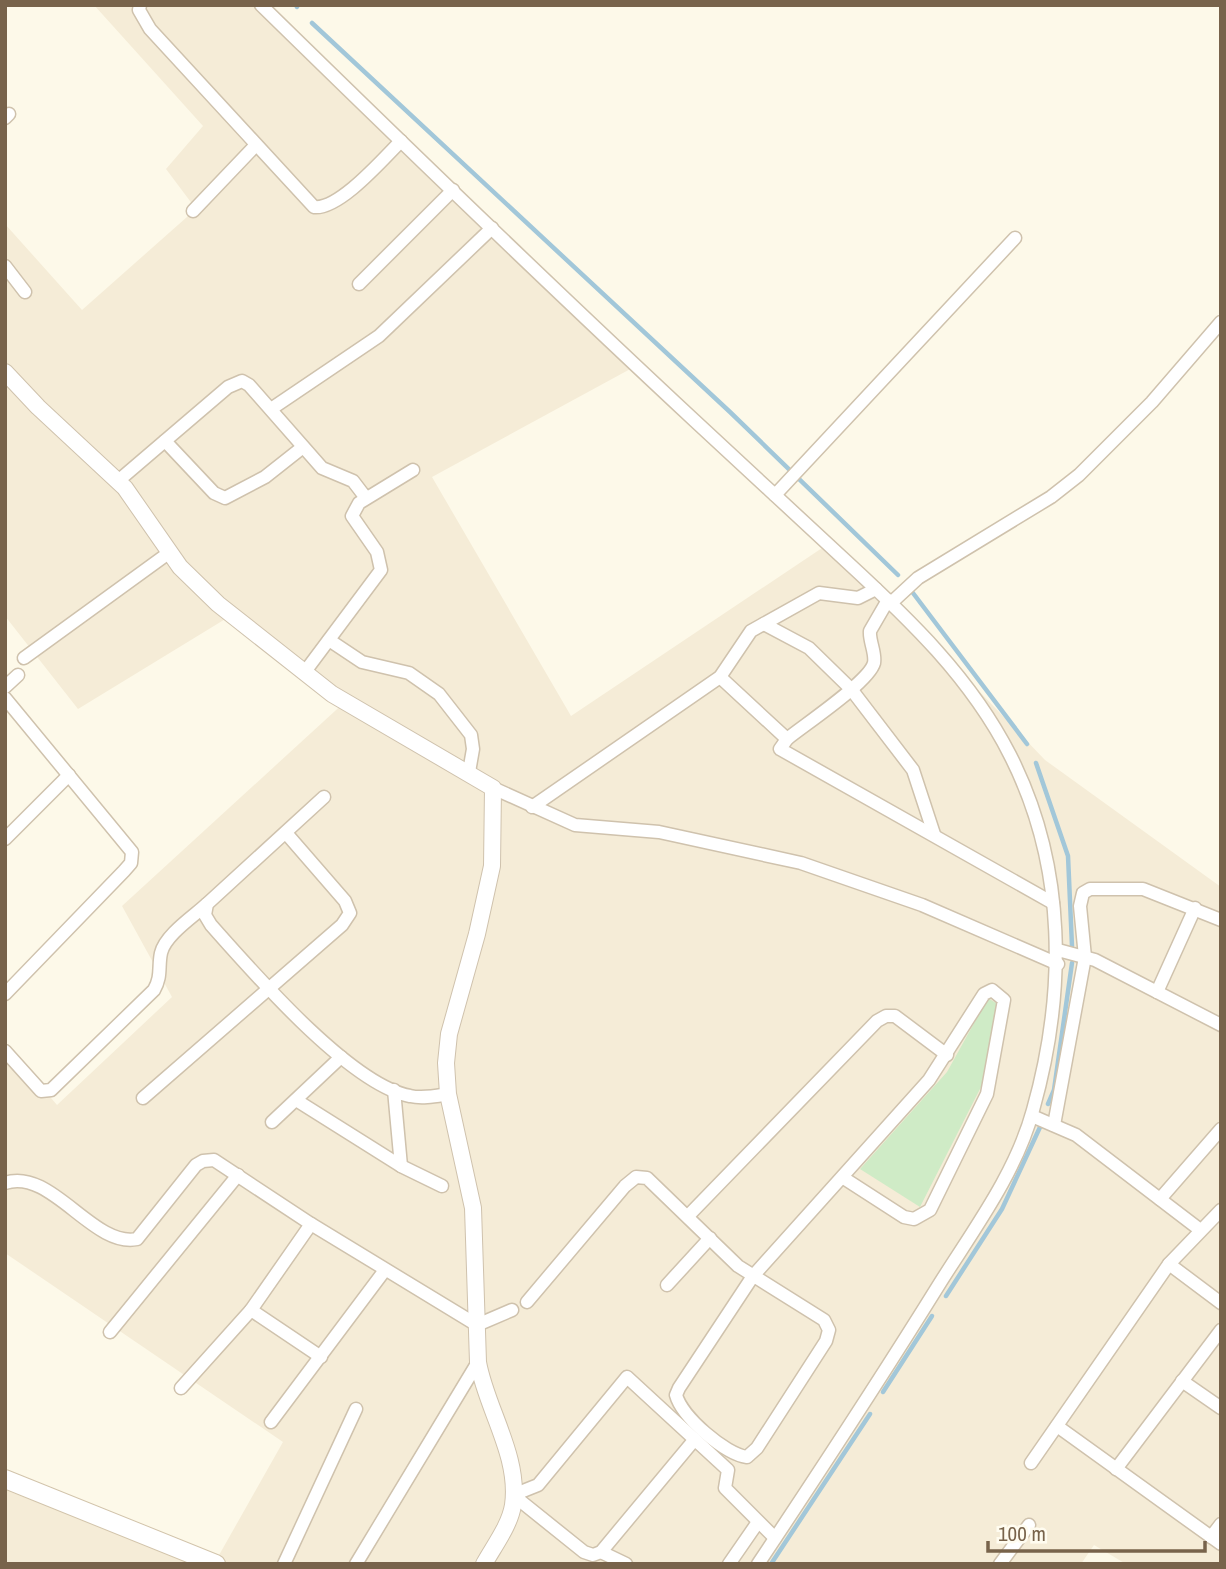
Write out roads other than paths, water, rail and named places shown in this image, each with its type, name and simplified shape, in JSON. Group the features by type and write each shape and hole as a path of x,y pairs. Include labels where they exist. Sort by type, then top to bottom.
{"main road":[{"path":"5,1479 216,1564"}],"street":[{"path":"140,5 139,10 150,29 309,202 322,208 344,195 401,141"},
{"path":"261,5 492,228 928,640 976,697 1012,758 1040,838 1053,903 1058,964 1051,1036 1032,1116 995,1196 880,1379 758,1564"},
{"path":"193,211 256,145"},
{"path":"359,284 453,190"},
{"path":"271,409 379,336 492,228"},
{"path":"775,495 1015,238"},
{"path":"5,266 25,292"},
{"path":"1053,903 780,750 787,738 851,690 873,665 870,631 889,601 918,578 1051,497 1079,475 1152,402 1221,322"},
{"path":"5,372 38,407 118,481 200,588 304,673 365,716 469,772 493,788 575,825 659,832 801,863 922,905 1058,964"},
{"path":"118,481 234,383 242,381 249,385 322,468 353,481 366,498"},
{"path":"164,441 214,493 225,498 265,477 303,447"},
{"path":"304,673 381,570 377,552 352,516 353,510 366,498 413,470"},
{"path":"24,658 170,552"},
{"path":"532,807 719,677 751,631 819,593 858,598 876,589"},
{"path":"764,624 809,648 851,690 913,770 934,834"},
{"path":"330,640 362,662 409,673 439,694 471,735 473,749 469,772"},
{"path":"5,687 18,675"},
{"path":"719,677 787,738"},
{"path":"5,698 132,852 131,863 5,994"},
{"path":"5,839 69,775"},
{"path":"484,1564 513,1507 511,1465 482,1384 478,1362 473,1208 448,1094 446,1063 449,1034 477,934 492,866 493,788"},
{"path":"5,1051 41,1091 51,1090 154,990 159,981 160,956 165,944 324,797"},
{"path":"143,1098 342,925 350,913 345,901 286,832"},
{"path":"1054,1125 1085,957 1080,899 1090,889 1143,889 1221,919"},
{"path":"207,904 205,915 211,925 269,989 341,1057 394,1090 421,1097 448,1094"},
{"path":"1157,992 1195,908"},
{"path":"1058,950 1085,957 1221,1025"},
{"path":"527,1302 636,1177 647,1178 738,1266 753,1276 824,1320 830,1330 826,1341 757,1448 747,1457 735,1455 723,1448 682,1409 676,1395 753,1276 929,1080 984,994 992,990 1000,993 1004,1000 986,1094 930,1210 914,1219 904,1217 842,1177"},
{"path":"688,1216 877,1021 886,1016 895,1016 947,1055"},
{"path":"272,1122 341,1057"},
{"path":"394,1090 401,1166"},
{"path":"296,1100 401,1166 442,1186"},
{"path":"1032,1116 1076,1135 1199,1229"},
{"path":"1160,1199 1221,1129"},
{"path":"5,1184 16,1180 35,1185 110,1234 128,1240 137,1238 203,1161 214,1160 311,1224 477,1325"},
{"path":"110,1332 238,1175"},
{"path":"1031,1463 1169,1264 1199,1229 1221,1210"},
{"path":"181,1388 251,1310 311,1224"},
{"path":"667,1284 710,1238"},
{"path":"1169,1264 1221,1303"},
{"path":"271,1422 385,1270"},
{"path":"251,1310 321,1357"},
{"path":"477,1325 512,1310"},
{"path":"1116,1469 1221,1329"},
{"path":"356,1564 478,1362"},
{"path":"513,1495 538,1485 627,1377 729,1470 725,1488 775,1538"},
{"path":"1182,1381 1221,1408"},
{"path":"284,1564 356,1409"},
{"path":"1057,1426 1216,1540 1221,1524"},
{"path":"513,1495 584,1552 593,1555 601,1552 695,1439"},
{"path":"729,1564 758,1521"},
{"path":"1000,1564 1029,1525"},
{"path":"601,1552 626,1564"}],"waterway":[{"path":"312,23 730,412 898,575"},
{"path":"913,593 1027,744"},
{"path":"1036,763 1068,856 1072,946"},
{"path":"1048,1104 1054,1090 1072,963"},
{"path":"946,1296 1002,1209 1041,1125"},
{"path":"883,1392 932,1316"},
{"path":"771,1564 870,1414"}]}
